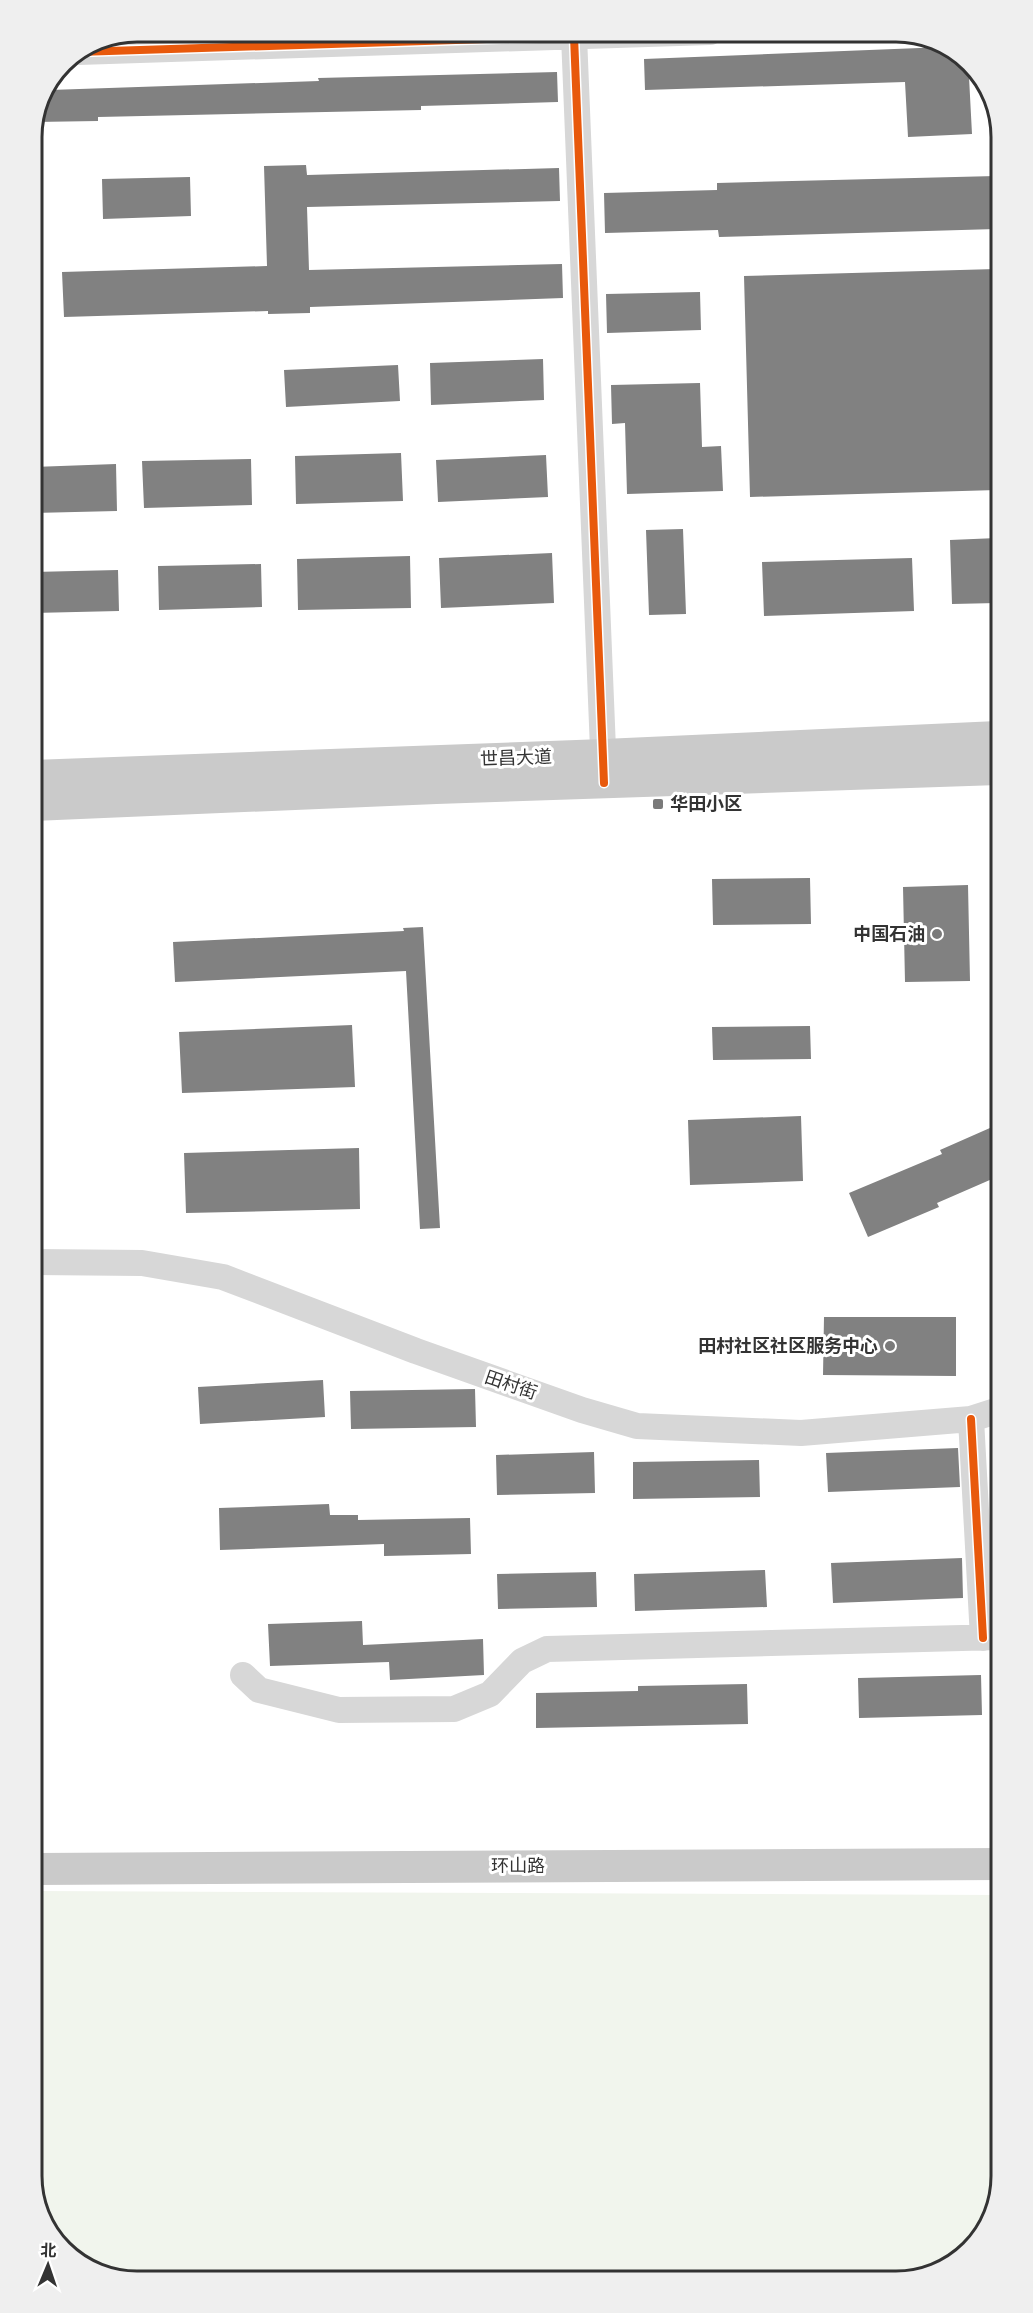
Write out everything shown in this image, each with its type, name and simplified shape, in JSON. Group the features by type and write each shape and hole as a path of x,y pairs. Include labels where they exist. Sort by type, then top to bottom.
{"main road":[{"name":"世昌大道","path":"42,804 604,769 991,738"},
{"name":"世昌大道","path":"42,776 604,769 991,769"},
{"name":"环山路","path":"42,1869 991,1863"}],"street":[{"path":"97,51 388,42"},
{"path":"574,42 604,769"},
{"name":"田村街","path":"42,1262 142,1263 223,1277 416,1351 582,1410 637,1426 801,1433 971,1419 991,1413"},
{"path":"243,1675 258,1690 339,1710 454,1709 490,1694 522,1661 547,1649 991,1638 971,1419"}],"shaded area":[{"path":"42,1891 991,1895 991,2176 988,2201 975,2229 963,2243 954,2251 927,2266 896,2271 131,2271 106,2266 95,2261 78,2250 78,2235 63,2235 47,2207 42,2176"}],"building":[{"path":"928,48 954,62 969,77 972,134 908,137 905,82 645,90 644,59"},
{"path":"557,72 558,102 421,106 421,110 98,117 98,121 43,122 45,112 55,90 319,81 318,78"},
{"path":"306,165 307,175 559,168 560,201 307,207 309,270 562,264 563,298 310,307 310,313 268,314 268,311 64,317 62,272 267,266 264,166"},
{"path":"991,176 991,229 719,237 718,230 605,233 604,193 717,190 717,183"},
{"path":"190,177 191,216 103,219 102,179"},
{"path":"991,269 991,490 750,497 744,276"},
{"path":"700,292 701,330 607,333 606,294"},
{"path":"543,359 544,400 431,405 430,363"},
{"path":"398,365 400,401 286,407 284,370"},
{"path":"700,383 702,447 721,446 723,491 627,494 625,423 612,424 611,385"},
{"path":"401,453 403,501 296,504 295,456"},
{"path":"546,455 548,497 438,502 436,460"},
{"path":"251,459 252,505 144,508 142,461"},
{"path":"116,464 117,511 42,513 42,467"},
{"path":"683,529 686,614 649,615 646,530"},
{"path":"991,538 991,603 952,604 950,540"},
{"path":"552,553 554,603 441,608 439,558"},
{"path":"410,556 411,608 298,610 297,559"},
{"path":"912,558 914,611 764,616 762,562"},
{"path":"261,564 262,607 159,610 158,566"},
{"path":"118,570 119,611 42,613 42,572"},
{"path":"810,878 811,924 713,925 712,879"},
{"name":"中国石油","path":"968,885 970,981 905,982 903,887"},
{"path":"423,927 440,1228 420,1229 406,971 175,982 173,942 404,931 403,928"},
{"path":"352,1025 355,1087 182,1093 179,1032"},
{"path":"810,1026 811,1059 713,1060 712,1027"},
{"path":"801,1116 803,1181 690,1185 688,1120"},
{"path":"991,1128 991,1179 937,1203 939,1207 868,1237 849,1193 942,1154 940,1150"},
{"path":"359,1148 360,1209 186,1213 184,1153"},
{"name":"田村社区社区服务中心","path":"824,1317 956,1317 956,1376 823,1375"},
{"path":"323,1380 325,1417 200,1424 198,1387"},
{"path":"475,1389 476,1427 351,1429 350,1391"},
{"path":"958,1448 960,1487 828,1492 826,1453"},
{"path":"594,1452 595,1493 497,1495 496,1455"},
{"path":"759,1460 760,1497 633,1499 633,1462"},
{"path":"329,1504 330,1515 358,1515 358,1520 470,1518 471,1554 384,1556 384,1544 220,1550 219,1508"},
{"path":"962,1558 963,1598 833,1603 831,1563"},
{"path":"765,1570 767,1607 635,1611 634,1574"},
{"path":"596,1572 597,1607 498,1609 497,1574"},
{"path":"362,1621 363,1645 483,1639 484,1675 390,1680 389,1662 270,1666 268,1624"},
{"path":"981,1675 982,1715 859,1718 858,1678"},
{"path":"747,1684 748,1724 536,1728 536,1693 638,1691 638,1686"}],"cycle path":[{"path":"97,51 394,42"},
{"path":"574,42 604,783"},
{"path":"971,1419 983,1638"}],"place":[{"name":"华田小区","path":"658,804"},
{"name":"中国石油","path":"937,934"},
{"name":"田村社区社区服务中心","path":"890,1346"}]}
